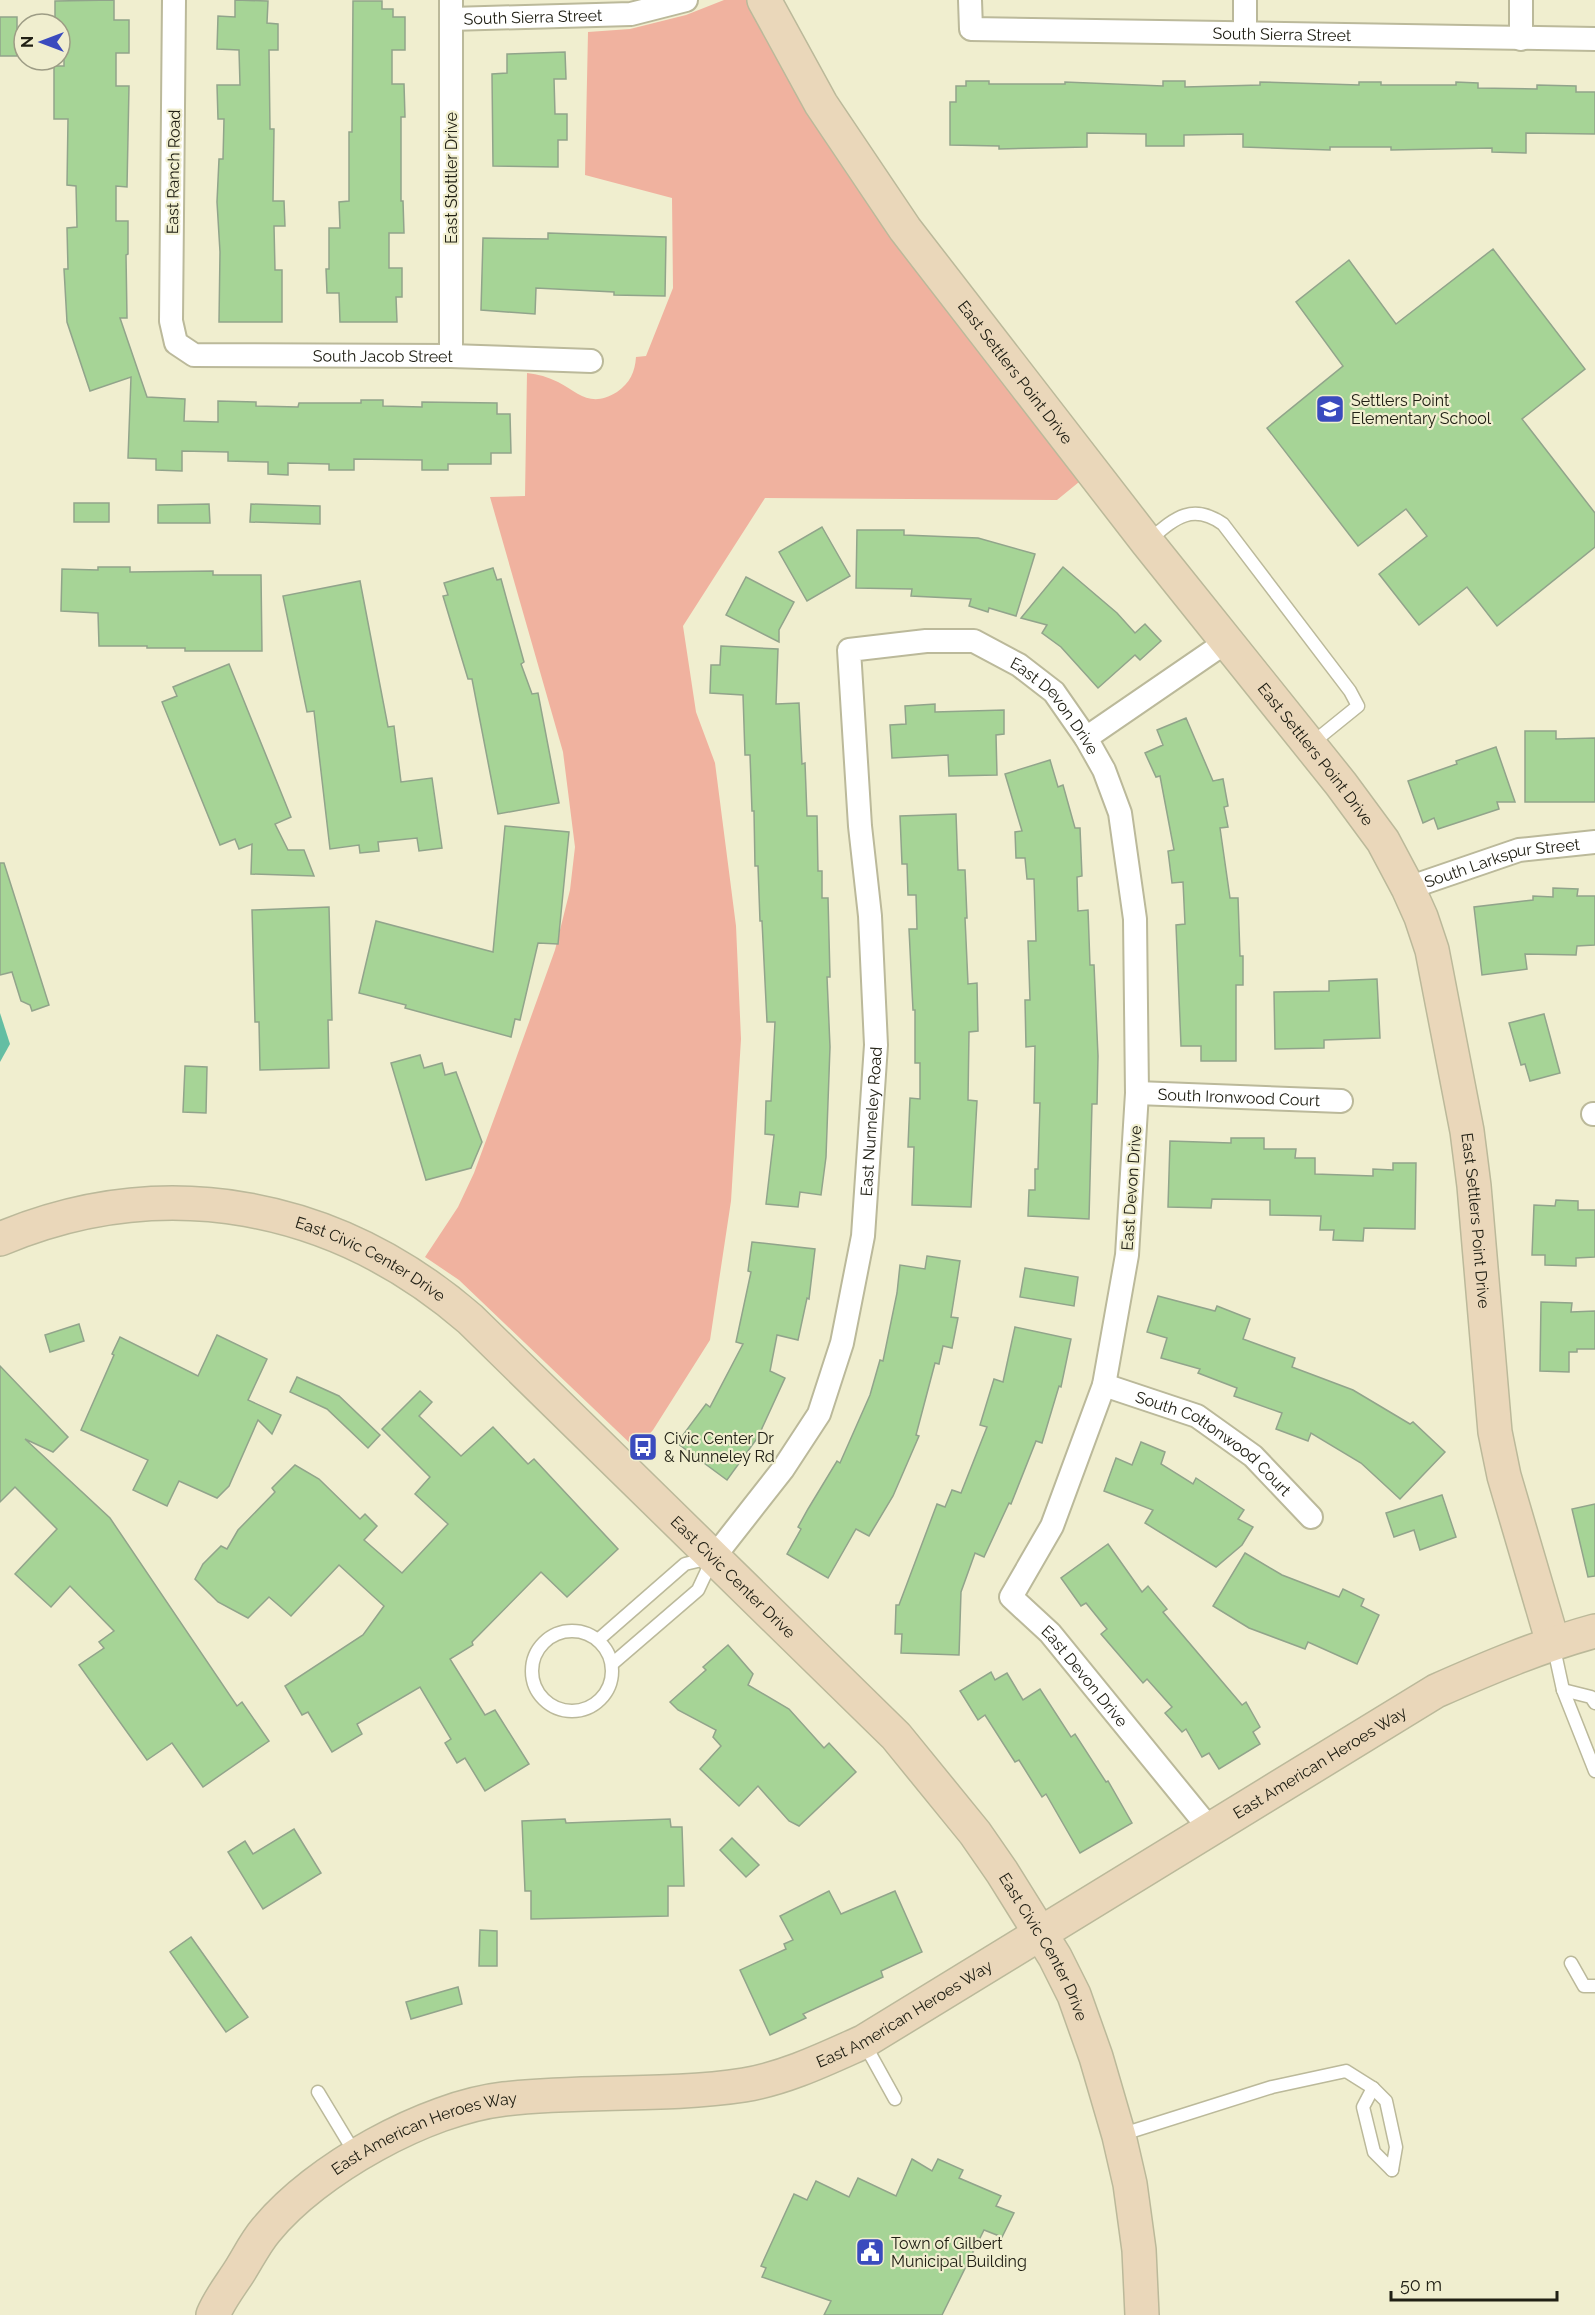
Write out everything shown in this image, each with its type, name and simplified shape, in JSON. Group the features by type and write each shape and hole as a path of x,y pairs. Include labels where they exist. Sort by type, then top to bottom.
{"street":[{"name":"East Ranch Road","path":"174,0 171,321 176,344"},
{"name":"South Sierra Street","path":"451,10 631,14 686,0"},
{"name":"East Settlers Point Drive","path":"764,0 821,104 874,187 1147,542 1341,784 1383,841 1408,888 1432,950 1467,1131 1495,1432 1504,1476 1553,1643"},
{"name":"South Sierra Street","path":"970,0 971,29 1595,39"},
{"path":"1245,0 1245,33"},
{"path":"1521,0 1521,39"},
{"name":"East Stottler Drive","path":"451,10 451,356"},
{"name":"South Jacob Street","path":"176,344 194,355 451,356 591,361"},
{"name":"East Devon Drive","path":"849,650 926,642 974,642 1019,665 1054,692 1086,738 1104,770 1120,813 1135,919 1137,1094 1127,1255 1104,1385 1052,1526 1011,1598 1050,1633 1209,1828"},
{"path":"1086,738 1226,642"},
{"name":"East Nunneley Road","path":"714,1557 783,1469 819,1414 842,1343 863,1236 876,1045 870,916 860,826 849,650"},
{"name":"South Larkspur Street","path":"1408,888 1519,850 1595,842"},
{"name":"South Ironwood Court","path":"1137,1094 1341,1101"},
{"name":"East Civic Center Drive","path":"0,1239 70,1214 126,1205 173,1202 286,1217 345,1238 399,1266 448,1300 563,1408 915,1757 975,1833 1041,1933 1074,1995 1096,2057 1119,2136 1137,2231 1142,2315"},
{"name":"South Cottonwood Court","path":"1104,1385 1197,1416 1253,1456 1311,1517"},
{"name":"East American Heroes Way","path":"213,2315 266,2230 307,2190 357,2156 399,2132 431,2117 463,2107 502,2099 707,2089 745,2085 780,2077 863,2042 1436,1691 1553,1643 1595,1632"}],"lane":[{"path":"1147,542 1175,519 1190,514 1210,515 1222,524 1350,691 1358,706 1310,745"},
{"path":"598,1640 685,1564 714,1557"},
{"path":"612,1664 698,1590 714,1557"},
{"path":"573,1630 587,1633 598,1640 607,1651 612,1664 612,1678 607,1691 599,1701 576,1712 562,1711 541,1698 534,1686 531,1674 532,1661 537,1649 559,1632 573,1630"},
{"path":"1553,1643 1563,1690 1594,1765"},
{"path":"1563,1690 1591,1697 1595,1703"},
{"path":"1571,1963 1584,1986 1595,1986"},
{"path":"863,2042 895,2099"},
{"path":"1119,2136 1272,2087 1346,2071 1373,2088 1386,2101 1396,2146 1392,2170 1374,2152 1363,2107 1373,2088"},
{"path":"318,2092 357,2156"}],"shaded area":[{"path":"724,0 746,0 752,7 797,95 844,170 942,306 1079,482 1057,500 765,498 683,626 696,712 715,763 736,926 741,1039 731,1201 710,1340 653,1430 636,1449 459,1280 425,1257 458,1207 474,1173 509,1078 555,950 570,890 575,847 563,752 490,497 525,496 527,373 558,382 586,398 600,399 617,392 631,377 636,357 646,356 673,288 672,198 585,175 588,32 630,29 686,15"}],"water":[{"path":"0,1013 10,1044 0,1062"}],"building":[{"path":"114,0 114,20 129,20 129,53 116,53 116,86 129,86 127,187 116,186 116,221 128,221 127,318 120,318 147,397 185,399 184,421 218,422 218,401 256,402 256,406 298,407 299,403 361,403 361,400 383,400 383,406 422,407 422,402 497,403 497,414 510,414 511,453 491,453 491,464 448,464 448,470 422,470 422,460 354,459 354,470 329,470 329,464 288,463 288,475 268,474 268,462 228,461 228,452 182,451 182,471 156,470 156,459 128,458 131,377 90,391 67,322 64,269 68,269 67,228 77,227 76,186 67,185 68,119 54,119 54,72 72,72 72,12 55,12 55,1"},
{"path":"235,0 268,1 267,23 278,24 278,50 269,50 270,129 274,129 273,201 284,201 285,226 274,226 275,270 282,270 282,322 219,322 220,252 217,202 219,159 223,159 224,119 218,119 217,85 240,85 239,50 217,49 218,16 235,17"},
{"path":"353,1 382,1 382,9 393,9 393,17 405,17 405,50 392,50 392,84 404,84 405,117 401,117 401,201 403,201 404,233 389,233 389,268 402,268 402,297 396,297 397,322 340,322 339,293 327,293 329,228 340,228 339,202 349,201"},
{"path":"0,17 12,17 12,56 0,56"},
{"path":"565,52 566,79 554,79 555,114 567,114 567,140 558,140 558,167 493,166 492,74 507,73 507,54"},
{"path":"966,81 989,81 989,84 1065,84 1065,82 1163,86 1163,81 1185,81 1185,87 1260,85 1260,82 1359,85 1359,82 1381,82 1381,85 1456,85 1456,82 1478,83 1478,88 1537,89 1537,85 1576,86 1576,92 1595,92 1595,134 1526,133 1526,153 1492,152 1492,148 1391,150 1391,147 1330,147 1330,150 1243,147 1243,134 1184,135 1184,146 1146,146 1146,134 1087,133 1087,147 999,149 999,146 950,145 950,102 956,102 956,86 966,86"},
{"path":"548,233 666,237 665,296 614,295 614,292 536,288 535,314 481,310 483,238 548,239"},
{"path":"1493,249 1585,369 1522,419 1595,513 1595,547 1497,626 1467,587 1419,625 1379,574 1427,536 1406,509 1358,546 1267,428 1343,366 1296,302 1349,260 1396,324"},
{"path":"74,503 109,503 109,522 74,522"},
{"path":"209,504 210,523 158,523 158,505"},
{"path":"251,504 320,506 320,524 250,522"},
{"path":"822,527 850,576 807,601 779,552"},
{"path":"857,530 904,530 904,535 978,538 1035,554 1016,616 989,608 988,612 969,606 971,599 911,596 912,589 856,588"},
{"path":"98,567 130,567 130,572 213,571 213,575 261,575 262,651 185,651 185,648 99,646 98,613 61,611 62,569 98,570"},
{"path":"1063,567 1117,613 1135,633 1145,624 1161,641 1140,660 1135,655 1098,688 1061,647 1042,633 1047,625 1021,618"},
{"path":"493,568 497,580 501,579 524,662 521,664 532,694 538,693 559,803 498,814 472,679 468,679 443,596 448,595 444,583"},
{"path":"746,577 794,602 779,630 779,642 726,615"},
{"path":"360,581 388,727 394,726 401,782 432,778 442,848 419,851 417,838 378,842 379,851 360,853 359,845 330,849 314,711 307,712 283,596"},
{"path":"721,646 778,649 776,704 799,703 807,816 817,816 818,871 822,871 822,898 828,898 830,977 827,977 830,1047 826,1157 821,1195 800,1192 798,1207 766,1204 774,1135 765,1134 766,1101 771,1101 775,1022 767,1022 758,866 755,866 750,755 745,755 743,695 710,693 711,665 720,665"},
{"path":"229,664 291,817 275,824 288,850 304,850 314,876 251,874 252,844 239,849 235,839 220,845 162,702 177,696 173,687"},
{"path":"935,704 935,712 1004,710 1004,734 996,735 997,775 949,776 948,755 892,758 890,725 906,724 905,706"},
{"path":"1186,718 1213,781 1223,779 1228,806 1224,807 1228,827 1220,828 1230,898 1238,898 1240,956 1243,956 1243,985 1236,985 1236,1061 1201,1061 1201,1046 1181,1046 1176,925 1185,924 1183,882 1172,883 1168,851 1174,850 1160,776 1156,777 1145,753 1163,745 1157,730"},
{"path":"1525,731 1556,731 1556,739 1595,738 1595,802 1525,802"},
{"path":"1496,747 1515,802 1497,802 1499,809 1438,829 1434,818 1423,823 1408,781 1457,764 1456,761"},
{"path":"1050,760 1058,787 1063,785 1075,828 1080,828 1082,876 1077,877 1078,911 1088,910 1090,965 1094,965 1098,1056 1097,1104 1092,1104 1089,1219 1028,1216 1029,1190 1035,1190 1035,1169 1038,1169 1040,1103 1034,1103 1035,1046 1026,1047 1025,1000 1030,1000 1028,941 1036,941 1034,879 1027,879 1025,858 1016,858 1015,832 1022,831 1005,774"},
{"path":"956,814 958,870 965,870 968,984 977,983 978,1031 969,1032 968,1100 977,1101 971,1207 912,1205 914,1147 908,1147 910,1098 920,1099 920,1063 915,1063 915,1010 913,1010 909,929 917,929 916,895 908,895 907,864 902,864 900,816"},
{"path":"505,826 569,832 558,944 538,943 520,1020 515,1019 511,1037 359,993 376,921 493,952"},
{"path":"0,863 4,863 49,1005 32,1011 30,1005 21,1001 12,972 0,975"},
{"path":"1553,888 1578,889 1577,896 1595,896 1595,945 1577,946 1576,955 1525,954 1527,969 1482,975 1474,907 1533,900 1533,896 1553,897"},
{"path":"329,907 332,1020 328,1020 329,1068 260,1070 259,1022 255,1022 252,910"},
{"path":"1377,979 1380,1038 1324,1040 1324,1048 1275,1049 1274,992 1329,991 1329,981"},
{"path":"1544,1014 1560,1073 1530,1081 1525,1064 1521,1065 1509,1023"},
{"path":"420,1055 424,1068 442,1063 445,1075 456,1072 482,1142 471,1168 426,1180 391,1063"},
{"path":"185,1066 207,1067 206,1113 183,1112"},
{"path":"1231,1138 1264,1138 1264,1149 1296,1149 1295,1158 1315,1158 1315,1174 1373,1176 1373,1169 1393,1170 1393,1163 1416,1163 1415,1229 1364,1228 1363,1241 1333,1240 1334,1230 1320,1230 1321,1216 1270,1215 1270,1200 1212,1199 1211,1208 1168,1207 1170,1141 1231,1143"},
{"path":"1556,1200 1578,1201 1578,1210 1595,1210 1595,1257 1576,1258 1576,1266 1545,1265 1545,1255 1532,1255 1534,1205 1555,1206"},
{"path":"752,1242 815,1249 809,1299 807,1298 798,1340 777,1335 770,1371 785,1378 758,1437 727,1480 677,1443 706,1404 710,1407 743,1344 736,1342 751,1272 748,1271"},
{"path":"927,1256 960,1261 951,1317 958,1318 952,1348 943,1346 939,1364 935,1363 916,1435 919,1436 893,1496 869,1536 856,1529 828,1578 787,1554 801,1529 798,1527 808,1509 837,1461 840,1463 870,1395 880,1360 883,1361 897,1293 900,1265 925,1269"},
{"path":"1025,1268 1078,1277 1074,1306 1020,1297"},
{"path":"1158,1296 1215,1311 1217,1306 1250,1319 1243,1339 1295,1358 1292,1367 1353,1390 1410,1424 1413,1422 1445,1452 1400,1499 1361,1463 1311,1433 1308,1441 1276,1429 1282,1413 1234,1396 1237,1388 1198,1373 1200,1369 1161,1358 1167,1338 1147,1332"},
{"path":"1541,1302 1572,1303 1571,1312 1595,1311 1595,1349 1577,1349 1577,1352 1569,1352 1569,1372 1540,1371"},
{"path":"79,1324 84,1341 50,1352 45,1335"},
{"path":"1015,1327 1071,1339 1061,1387 1059,1386 1042,1443 1036,1441 1011,1504 1009,1503 984,1557 975,1553 961,1592 959,1655 901,1653 902,1634 895,1634 896,1605 899,1605 937,1504 945,1507 952,1490 961,1493 987,1427 980,1425 994,1379 1003,1382"},
{"path":"217,1335 267,1359 248,1400 281,1415 272,1434 258,1420 229,1486 217,1498 179,1481 167,1506 133,1490 148,1460 81,1430 120,1337 198,1376"},
{"path":"0,1366 68,1437 53,1452 25,1439 110,1518 237,1706 242,1702 269,1741 203,1787 172,1743 147,1760 79,1665 104,1648 99,1642 114,1631 70,1586 51,1607 15,1574 57,1529 15,1487 0,1502"},
{"path":"297,1377 339,1396 380,1435 368,1448 327,1409 290,1392"},
{"path":"420,1391 432,1402 419,1416 461,1456 493,1427 528,1464 534,1459 618,1549 567,1597 541,1572 472,1642 473,1645 450,1659 485,1715 495,1710 529,1764 485,1791 465,1758 457,1763 445,1743 451,1739 420,1687 357,1724 362,1734 332,1752 308,1712 302,1715 285,1686 363,1635 384,1606 339,1565 291,1616 269,1597 248,1618 218,1602 195,1579 203,1564 221,1546 227,1549 238,1530 275,1492 272,1488 295,1465 319,1479 360,1519 365,1514 377,1526 364,1540 402,1573 448,1524 415,1494 430,1477 382,1429"},
{"path":"1141,1442 1165,1452 1161,1464 1193,1484 1196,1478 1244,1510 1238,1519 1253,1527 1242,1545 1216,1567 1145,1523 1153,1510 1104,1491 1116,1458 1132,1465"},
{"path":"1442,1495 1456,1537 1420,1550 1414,1530 1394,1537 1386,1513"},
{"path":"1595,1504 1595,1576 1588,1577 1572,1509"},
{"path":"1108,1544 1142,1592 1148,1586 1167,1609 1163,1612 1242,1705 1246,1702 1260,1727 1253,1732 1260,1744 1219,1769 1209,1753 1202,1757 1186,1729 1182,1732 1165,1713 1172,1707 1147,1679 1143,1683 1101,1634 1107,1629 1086,1603 1081,1606 1061,1578"},
{"path":"1245,1553 1282,1575 1339,1597 1343,1589 1364,1599 1361,1606 1379,1615 1357,1664 1308,1642 1305,1649 1249,1628 1213,1606"},
{"path":"728,1645 753,1674 748,1685 789,1709 824,1748 829,1743 856,1772 799,1826 789,1821 758,1786 739,1806 700,1769 721,1746 713,1737 716,1730 678,1710 670,1702 706,1670 703,1667"},
{"path":"991,1672 995,1680 1007,1673 1023,1700 1040,1689 1071,1737 1075,1734 1106,1782 1108,1781 1132,1823 1080,1853 1046,1794 1042,1797 1019,1760 1015,1762 985,1715 978,1720 960,1691"},
{"path":"565,1819 566,1823 670,1819 671,1827 682,1827 684,1886 668,1886 668,1916 531,1919 531,1891 525,1891 522,1821"},
{"path":"294,1829 321,1873 263,1909 228,1852 245,1841 253,1854"},
{"path":"732,1838 759,1865 746,1877 720,1850"},
{"path":"829,1891 841,1914 895,1891 922,1952 881,1971 883,1977 803,2014 806,2018 770,2035 740,1970 786,1949 784,1944 793,1940 780,1916"},
{"path":"480,1930 497,1931 497,1966 479,1966"},
{"path":"191,1937 248,2017 226,2032 170,1952"},
{"path":"458,1987 462,2004 411,2019 406,2002"},
{"name":"Town of Gilbert Municipal Building","path":"912,2159 932,2171 938,2159 963,2170 959,2178 1001,2196 996,2206 1014,2213 1002,2237 984,2230 942,2315 824,2315 831,2301 762,2277 766,2268 761,2266 794,2194 807,2200 816,2181 849,2197 858,2178 896,2196"}],"place":[{"name":"Settlers Point Elementary School","path":"1330,409"},
{"name":"Civic Center Dr & Nunneley Rd","path":"643,1447"},
{"name":"Town of Gilbert Municipal Building","path":"870,2252"}]}
